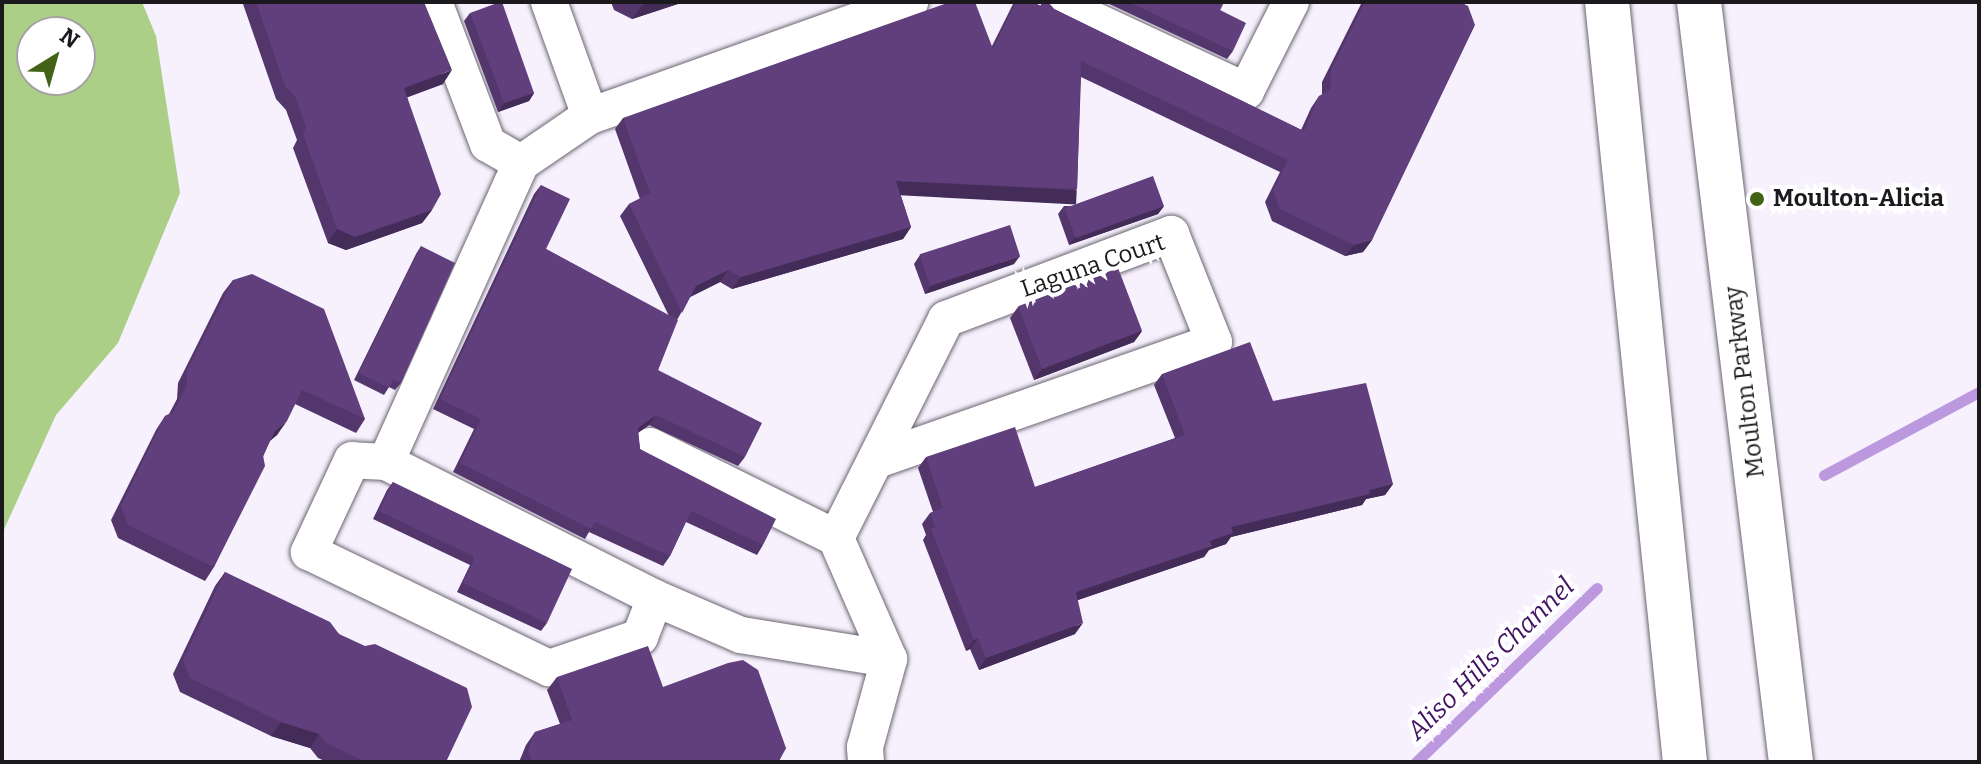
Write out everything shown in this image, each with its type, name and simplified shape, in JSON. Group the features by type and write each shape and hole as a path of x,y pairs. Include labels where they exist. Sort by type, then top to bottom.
{"main road":[{"path":"1607,2 1685,762"},
{"name":"Moulton Parkway","path":"1699,2 1791,762"}],"street":[{"path":"434,2 488,144 521,163"},
{"path":"549,2 590,116"},
{"path":"386,462 521,163 590,116 910,2"},
{"path":"1055,2 1246,91 1291,2"},
{"name":"Laguna Court","path":"836,538 946,319 1171,234 1214,342 877,460"},
{"path":"650,446 836,538 889,659 865,747 866,762"},
{"path":"655,598 640,637 549,668 309,552 352,460 386,462 655,598 741,635 889,659"}],"green space":[{"path":"2,2 142,2 156,36 180,193 118,343 56,415 2,534"}],"building":[{"path":"256,2 424,2 452,70 404,88 441,194 432,210 355,237 337,229 303,134 306,127 295,96 285,86"},
{"path":"500,2 534,93 504,103 470,13"},
{"path":"950,2 975,2 993,49 1016,2 1033,2 1041,6 1043,2 1048,2 1054,9 1304,131 1319,96 1330,90 1331,70 1365,2 1460,2 1468,6 1475,25 1372,240 1354,245 1280,209 1273,190 1288,160 1081,61 1077,189 896,181 911,227 741,277 728,270 696,286 682,313 629,204 650,193 623,118"},
{"path":"1128,2 1224,2 1220,10 1246,23 1233,51"},
{"path":"1153,176 1164,206 1076,238 1065,208"},
{"path":"541,185 570,199 546,249 678,320 658,370 762,423 745,457 656,415 638,428 640,449 776,519 763,545 691,511 670,556 595,522 591,529 460,463 481,419 440,399"},
{"path":"1010,225 1020,256 930,286 920,254"},
{"path":"421,246 455,263 401,383 393,379 389,388 359,373"},
{"path":"1118,268 1142,331 1042,369 1018,306"},
{"path":"252,274 324,309 365,419 302,390 287,421 275,431 263,455 265,466 214,567 128,525 121,506 165,416 173,413 187,385 187,370 233,280"},
{"path":"1250,342 1273,401 1366,383 1393,484 1369,490 1370,494 1231,527 1233,533 1210,541 1212,546 1076,592 1083,623 986,658 978,638 974,640 931,529 935,527 930,513 943,508 926,457 1015,427 1035,487 1185,435 1162,374"},
{"path":"393,482 572,569 547,623 463,583 475,557 379,511"},
{"path":"225,572 330,622 339,634 365,646 375,644 467,688 472,707 446,762 366,762 328,744 319,734 281,722 190,678 183,660"},
{"path":"648,646 663,687 743,660 758,670 786,748 779,761 532,762 528,750 535,732 572,720 557,677"}],"waterway":[{"name":"Aliso Hills Channel","path":"1824,475 1979,392"},
{"name":"Aliso Hills Channel","path":"1416,762 1597,588"}],"place":[{"name":"Moulton-Alicia","path":"1757,199"}]}
